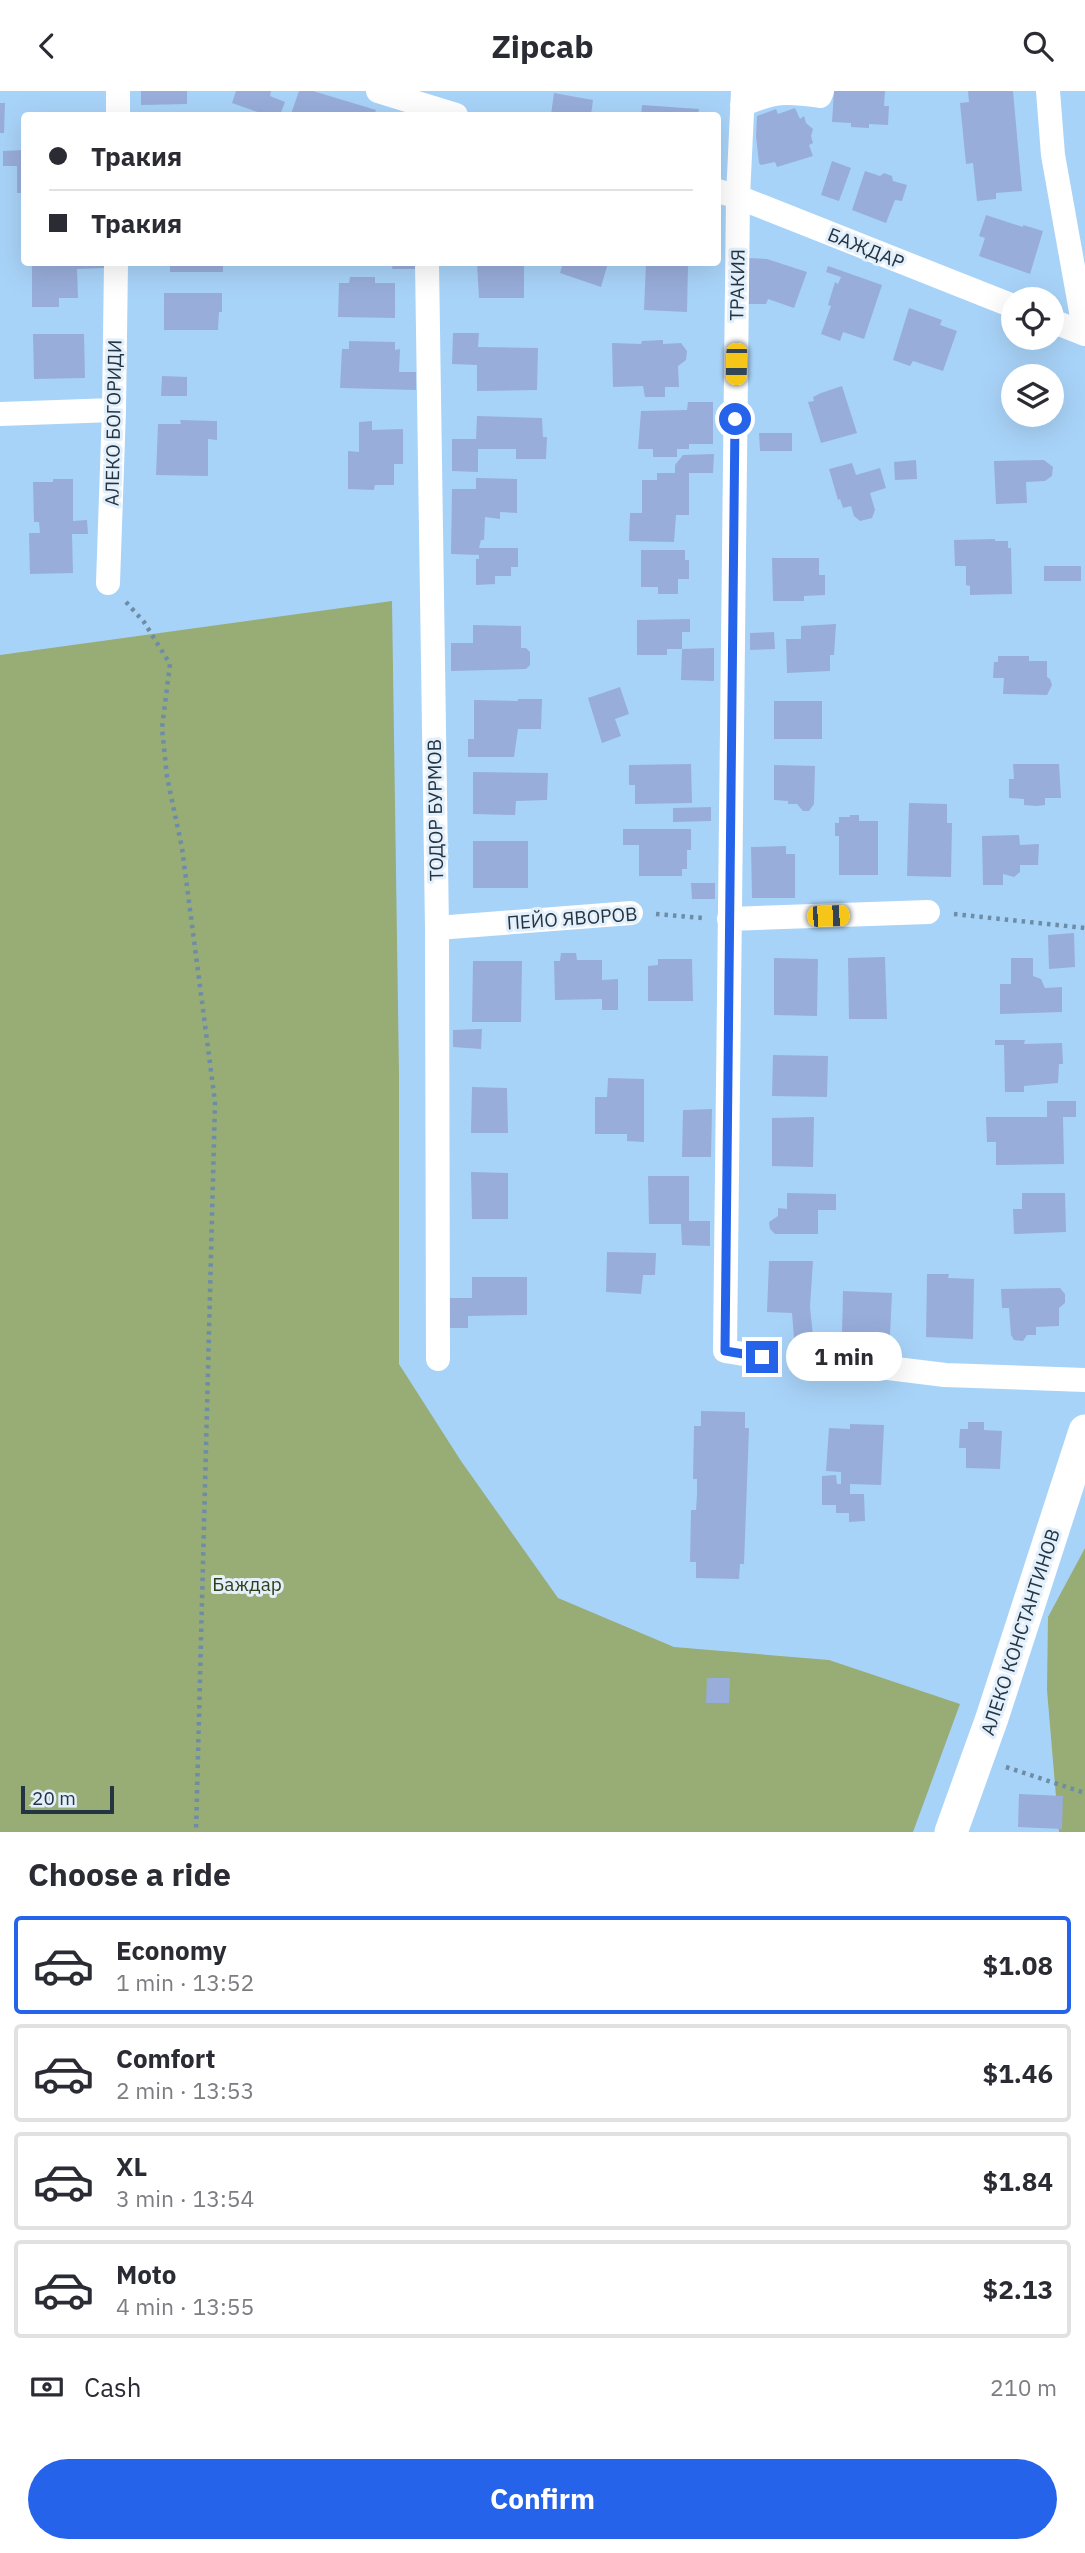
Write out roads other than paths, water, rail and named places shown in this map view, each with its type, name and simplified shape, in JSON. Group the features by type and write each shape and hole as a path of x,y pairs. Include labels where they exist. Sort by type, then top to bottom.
{"street":[{"path":"118,91 118,112"},
{"path":"378,91 447,112"},
{"name":"ТРАКИЯ","path":"762,1357 725,1351 729,919 728,194 742,98 788,91 820,96 822,91"},
{"path":"1048,91 1053,155 1085,334"},
{"name":"БАЖДАР","path":"728,194 1001,301"},
{"name":"АЛЕКО БОГОРИДИ","path":"108,583 116,266"},
{"name":"ТОДОР БУРМОВ","path":"427,266 437,928 438,1359"},
{"path":"1064,326 1085,334"},
{"path":"0,414 114,409"},
{"name":"ПЕЙО ЯВОРОВ","path":"437,928 631,912"},
{"path":"729,919 928,912"},
{"path":"823,1360 945,1375 1085,1380"},
{"name":"АЛЕКО КОНСТАНТИНОВ","path":"951,1832 978,1758 1085,1431"}],"park label":[{"name":"Баждар","path":"247,1584"}]}
